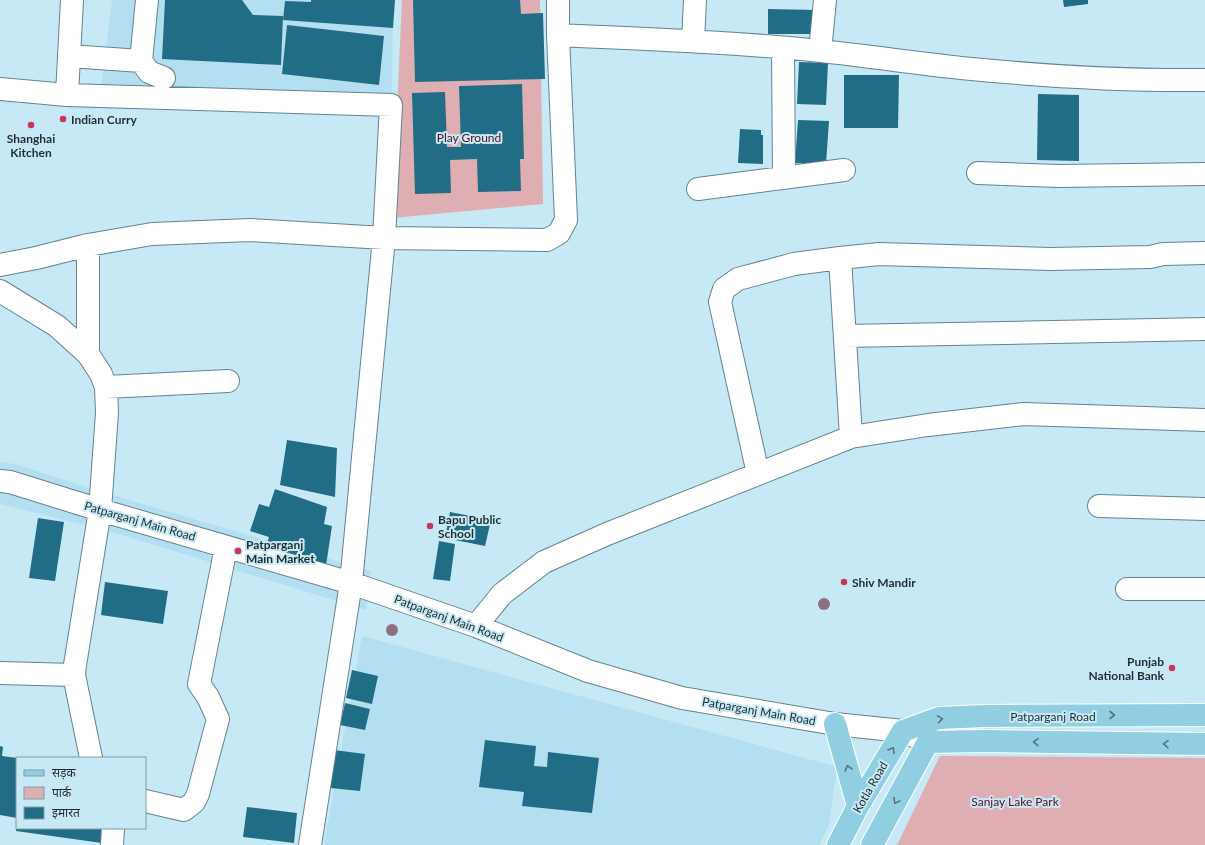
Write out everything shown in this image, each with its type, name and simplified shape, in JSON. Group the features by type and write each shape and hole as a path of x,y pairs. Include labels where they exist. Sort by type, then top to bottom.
{"main road":[{"name":"Patparganj Road","path":"903,731 939,718 993,716 1205,715"},
{"path":"835,724 858,806"},
{"name":"Kotla Road","path":"838,845 858,806 903,731"},
{"path":"872,845 928,742 985,741 1205,744"}],"street":[{"path":"67,95 72,0"},
{"path":"147,0 140,61 149,72 164,78"},
{"path":"0,265 88,245 152,234 250,230 384,238 546,240 559,233 566,220 558,35 558,0"},
{"path":"693,41 695,0"},
{"path":"820,51 825,0"},
{"path":"558,35 693,41 820,51 961,68 1069,77 1161,81 1205,80"},
{"path":"783,48 784,178"},
{"path":"69,56 140,61"},
{"path":"0,90 67,95 391,105 384,238 352,583 310,845"},
{"path":"698,189 844,170"},
{"path":"978,173 1059,176 1205,174"},
{"path":"88,245 88,354"},
{"path":"758,474 720,302 724,289 738,279 794,264 879,254 1050,259 1150,257 1163,254 1205,253"},
{"path":"840,258 851,436"},
{"path":"0,291 57,326 88,354 101,374 106,387 107,413 100,510 74,665 74,675 91,757"},
{"path":"845,336 1205,329"},
{"path":"106,387 228,381"},
{"path":"476,626 502,594 544,562 607,534 851,436 928,424 1024,414 1205,420"},
{"name":"Patparganj Main Road","path":"0,481 10,482 100,510 352,583 476,626 588,672 682,698 835,724 903,731 928,742"},
{"path":"1099,506 1205,509"},
{"path":"146,801 184,810 194,802 198,794 218,719 208,697 198,684 226,546"},
{"path":"1127,590 1205,589"},
{"path":"0,673 74,675"},
{"path":"112,845 113,829"}],"shaded area":[{"path":"112,0 393,0 392,98 100,98"},
{"name":"Patparganj Main Market","path":"0,462 15,464 112,495 371,571 366,610 108,531 0,504"},
{"path":"362,636 837,767 829,825 819,845 324,845"}],"green space":[{"name":"Play Ground","path":"402,0 540,0 543,204 392,218"},
{"name":"Sanjay Lake Park","path":"940,756 1205,758 1205,845 897,845"}],"building":[{"path":"165,0 242,0 253,15 283,16 281,65 162,59"},
{"path":"311,0 395,0 393,28 283,20 285,1 311,2"},
{"path":"413,0 520,0 521,14 543,13 545,79 415,82"},
{"path":"1063,0 1088,0 1088,4 1064,7"},
{"path":"768,9 817,10 816,34 768,34"},
{"path":"287,25 384,36 379,85 282,74"},
{"path":"799,62 828,63 826,105 797,104"},
{"path":"844,75 899,75 898,128 844,128"},
{"path":"522,84 524,159 520,159 521,191 478,192 477,159 450,160 451,193 415,194 412,93 445,92 447,147 461,147 459,86"},
{"path":"1038,94 1079,95 1079,161 1037,160"},
{"path":"798,120 829,121 826,164 795,163"},
{"path":"740,129 761,130 761,135 763,135 763,164 738,163"},
{"path":"287,440 337,448 335,497 280,485"},
{"path":"275,489 327,507 324,524 332,526 325,572 264,553 269,537 250,531 259,504 269,507"},
{"path":"450,512 491,520 485,546 445,538"},
{"path":"38,518 64,522 55,581 29,578"},
{"path":"439,541 455,544 450,581 433,579"},
{"path":"105,582 168,591 163,624 101,615"},
{"path":"352,670 378,676 372,704 346,698"},
{"path":"345,703 370,709 365,730 340,725"},
{"path":"485,740 536,746 534,766 547,767 548,752 599,758 592,813 522,806 524,792 479,787"},
{"path":"0,746 3,747 2,756 16,758 16,818 0,815"},
{"path":"326,749 365,754 360,791 321,787"},
{"path":"247,807 297,813 294,843 243,837"},
{"path":"16,829 104,829 102,843 16,831"}],"place":[{"name":"Indian Curry","path":"63,119"},
{"name":"Shanghai Kitchen","path":"31,125"},
{"name":"Bapu Public School","path":"430,526"},
{"name":"Patparganj Main Market","path":"238,551"},
{"name":"Shiv Mandir","path":"844,582"},
{"name":"Punjab National Bank","path":"1172,668"}]}
